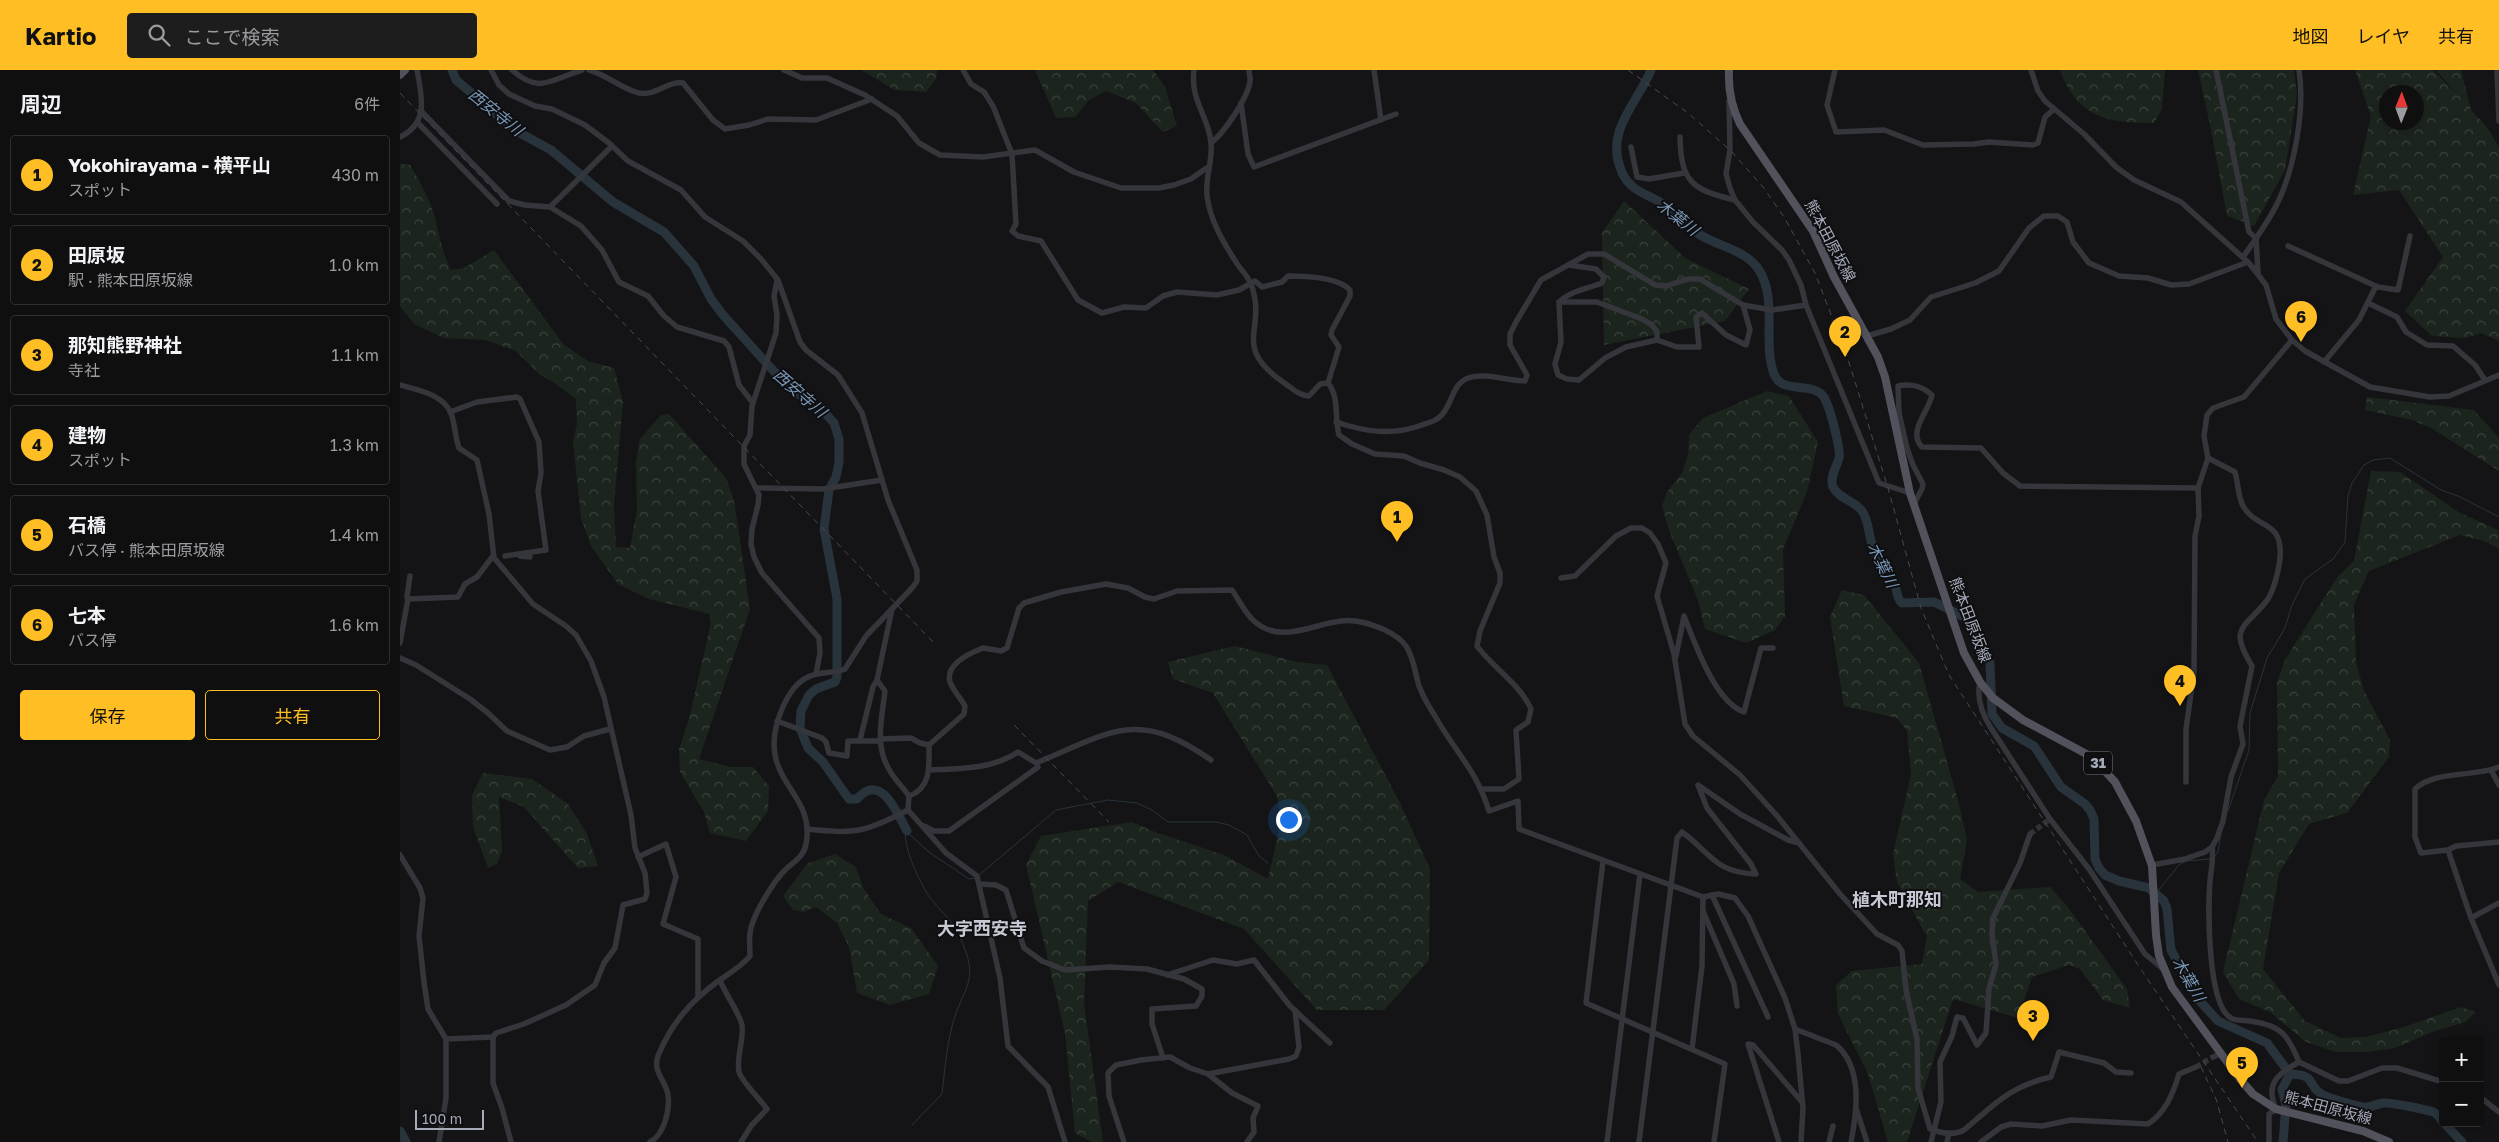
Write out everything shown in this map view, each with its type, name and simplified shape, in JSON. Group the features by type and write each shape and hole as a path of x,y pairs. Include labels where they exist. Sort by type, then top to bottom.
{"main road":[{"path":"400,76 405,70"},
{"name":"熊本田原坂線","path":"1729,70 1729,90 1733,110 1740,124 1813,230 1834,277 1868,336 1885,377 1910,493 1964,653 1980,682 2000,703 2023,720 2077,748 2105,769 2136,821 2152,865 2156,935 2165,970 2172,987 2222,1053 2238,1078 2253,1094 2278,1110 2363,1131 2389,1142"}],"street":[{"path":"400,137 418,123 421,111 417,70"},
{"path":"491,70 499,85 509,94 585,125 628,161 682,190 705,217 743,241 761,259 778,280 800,342 806,350 838,375 862,413 882,480 917,570 917,580 866,636 845,669 816,674 806,678 794,688 786,700 777,721 773,742 775,760 780,775 803,808 807,829 806,845 803,854 784,871 753,922 750,933 750,956 698,996 683,1011 657,1057 657,1071 668,1095 667,1109 662,1130 650,1142"},
{"path":"512,70 527,83 535,84 582,70"},
{"path":"589,70 638,93 653,93 670,84 683,83 713,120 725,129 749,126 768,119 816,120 872,99"},
{"path":"784,70 802,78 827,78 872,99 897,116 919,143 940,155 983,157 1035,150 1074,172 1121,188 1159,188 1174,185 1191,179 1208,168"},
{"path":"963,70 970,84 984,92 992,106 1012,154 1016,224 1012,231 1018,236 1041,241 1048,249 1078,300 1085,306 1102,313 1124,307 1146,308 1167,294 1177,292 1217,295 1238,290 1255,281 1262,287 1271,286 1282,282 1288,276 1307,276 1332,282 1350,290 1350,296 1332,330 1332,334 1340,347 1328,383"},
{"path":"1194,70 1194,96 1211,143 1206,178 1208,198 1215,225 1250,283 1256,306 1253,348 1267,370 1302,396 1309,396 1320,384 1328,383"},
{"path":"1211,143 1224,130 1241,103 1250,82 1249,70"},
{"path":"1374,70 1381,120"},
{"path":"1835,70 1827,106 1836,132 1884,130 1923,145 1989,142 2033,145 2038,143 2045,118 2053,110"},
{"path":"2031,70 2038,91 2053,110 2084,134 2116,167 2134,180 2181,202 2246,260 2266,285 2276,319 2292,340 2324,362 2370,387 2430,397 2449,396 2499,375"},
{"path":"2216,70 2249,232 2256,238 2258,273"},
{"path":"1868,336 1891,329 1910,320 1931,297 1974,283 1999,271 2029,228 2044,216 2058,216 2067,222 2073,242 2089,262 2119,276 2148,278 2171,285 2189,284 2246,260 2256,238 2277,204 2289,172 2301,105 2299,70"},
{"path":"2497,70 2499,121"},
{"path":"1729,90 1730,150 1726,174 1735,200 1753,222 1782,250 1799,280 1806,305 1879,483 1910,493"},
{"path":"1241,103 1248,154 1254,167 1396,114"},
{"path":"421,111 509,201 525,205 550,206 581,226 602,250 619,282 648,296 664,316 677,327 724,341 729,347 738,385 753,403"},
{"path":"418,123 497,204"},
{"path":"1680,137 1684,173 1703,192 1735,200"},
{"path":"550,206 612,146"},
{"path":"1631,147 1637,177 1649,179 1684,173"},
{"path":"2288,246 2376,286 2398,290 2410,236"},
{"path":"1336,422 1378,433 1412,429 1439,418 1445,411 1456,387 1470,378 1484,376 1525,381 1527,375 1510,345 1510,334 1541,280 1588,254 1604,254 1655,285 1666,286 1688,279 1700,279 1743,305 1772,310 1806,305"},
{"path":"1569,265 1596,269 1604,277 1602,283 1571,293 1563,297 1559,302 1561,342 1555,364 1558,375 1567,379 1578,380 1617,350 1657,340 1677,347 1699,347 1696,318 1702,313 1726,335 1746,345 1750,330 1743,305"},
{"path":"778,280 774,296 776,333 753,403 750,435 744,446 744,464 756,488 758,505 752,529 754,557 762,573 816,632 820,643 816,674"},
{"path":"2324,362 2359,320 2376,286"},
{"path":"1559,302 1597,302 1652,325 1657,332 1657,340"},
{"path":"2368,303 2397,317 2406,332 2427,345 2453,346 2475,365 2485,380"},
{"path":"2186,782 2186,729 2194,672 2195,536 2199,516 2198,488 2208,458 2204,436 2208,412 2244,398 2292,340"},
{"path":"1328,383 1333,390 1336,402 1336,422 1339,435 1352,444 1375,454 1404,456 1444,470 1469,484 1483,504 1500,573 1500,583 1480,631 1477,646 1486,659 1517,689 1531,709 1528,722 1516,730 1520,779 1504,789 1482,789"},
{"path":"400,384 434,396 450,412 459,448 477,460 489,514 493,557 533,604 576,635 592,660 602,688 630,810 638,857 644,873 647,896 645,899 629,902 623,906 615,948 604,963 597,982 566,1005 524,1024 496,1033 493,1037 493,1083 511,1142"},
{"path":"1914,504 1922,489 1922,484 1912,465 1899,413 1898,386 1904,385 1923,388 1932,396 1917,430 1918,444 1922,448 1982,448 2003,474 2020,486 2198,488"},
{"path":"405,598 458,597 465,584 477,577 493,557 546,550 538,498 541,473 538,437 520,399 517,397 476,402 450,412"},
{"path":"2208,458 2235,472 2243,505 2254,518 2269,525 2276,533 2280,546 2280,559 2268,598 2245,622 2241,631 2241,648 2252,666 2240,726 2243,744 2231,776 2223,821 2212,847 2214,858 2210,880 2210,953 2219,1000 2231,1018 2261,1022 2282,1031 2291,1042 2299,1062 2340,1081 2348,1081 2382,1068 2397,1068 2439,1081"},
{"path":"756,488 822,489 882,480"},
{"path":"1561,578 1576,576 1622,531 1631,528 1642,528 1650,533 1658,544 1666,562 1657,596 1675,663 1683,717 1688,731 1740,775 1871,928 1877,934 1898,945 1902,951 1906,990 1917,1039 1918,1088 1928,1128 1949,1133 1958,1133 1964,1130 1999,1098 2018,1088 2051,1077 2059,1052 2104,1063 2116,1072 2131,1072"},
{"path":"400,644 405,598 410,576"},
{"path":"909,796 919,791 928,779 929,745 964,714 965,706 950,682 950,672 958,661 982,648 1001,651 1007,648 1019,608 1024,604 1061,592 1106,584 1128,588 1145,597 1154,599 1177,591 1232,590 1254,621 1272,631 1294,632 1342,621 1359,621 1397,637 1410,653 1420,686 1435,717 1474,773 1482,789 1489,812 1518,801 1519,829 1703,897 1729,895 1736,898 1748,916 1771,964 1795,1030 1802,1102 1801,1142"},
{"path":"860,740 873,687 877,680 892,607"},
{"path":"1675,663 1684,616 1701,657 1724,696 1732,706 1744,712 1761,648 1773,648"},
{"path":"400,658 416,665 470,699 507,731 550,750 566,747 584,736 610,728"},
{"path":"877,680 885,691 880,740 882,756 889,770 909,796 908,810 946,853 976,876 980,884 987,929 1000,978 1008,1046 1048,1087 1065,1142"},
{"path":"1980,682 1978,691 1982,713 1991,728 2050,819 2089,869 2145,954 2165,970"},
{"path":"777,721 822,738 826,742 829,753 847,756 848,741 911,738 929,745"},
{"path":"929,770 969,768 1011,757 1018,752 1036,763 1115,731 1144,728 1190,745 1211,760"},
{"path":"921,824 934,831 949,831 1038,767"},
{"path":"2499,767 2491,770 2444,777 2414,789 2415,836 2421,853 2448,850 2456,846 2499,842"},
{"path":"2491,770 2499,785"},
{"path":"1639,1142 1671,885 1674,844 1682,832 1715,863 1742,874 1756,874 1751,864 1707,808 1698,785 1740,814 1788,840 1800,843"},
{"path":"807,829 859,832 874,828 908,810"},
{"path":"1931,1142 1932,1130 1941,1102 1940,1062 1952,1036 1957,1017 1963,1018 1977,1045 1986,1033 1989,989 1996,964 1992,934 1993,918 2020,863 2030,834"},
{"path":"638,857 666,844 676,877 663,924 698,939 698,996"},
{"path":"2152,865 2185,860 2212,847"},
{"path":"2448,850 2471,918 2499,985"},
{"path":"400,855 420,888 423,898 419,936 428,1009 446,1039 446,1098 439,1142"},
{"path":"1603,860 1586,1003 1725,1064 1714,1142"},
{"path":"1607,1142 1640,874"},
{"path":"980,884 996,885 1006,890 1024,948 1042,961 1065,970 1136,967 1190,981 1203,991 1196,1006 1152,1009 1152,1024 1163,1058"},
{"path":"1712,895 1768,1017"},
{"path":"1692,1049 1702,966 1703,897"},
{"path":"2471,918 2499,904"},
{"path":"1702,910 1734,984 1738,1006"},
{"path":"1165,975 1213,960 1237,964 1254,960 1295,1010 1330,1043"},
{"path":"720,980 727,997 739,1017 742,1027 739,1070 742,1078 767,1109 751,1126 741,1142"},
{"path":"1208,1074 1289,1059 1296,1056 1299,1047 1295,1010"},
{"path":"1795,1030 1824,1039 1841,1049 1851,1066 1856,1108 1867,1142"},
{"path":"446,1039 493,1037"},
{"path":"1779,1142 1748,1044 1760,1053 1802,1102"},
{"path":"2213,1057 2222,1053"},
{"path":"1124,1142 1110,1096 1108,1073 1116,1066 1170,1057 1190,1068 1208,1074 1232,1093 1258,1106 1252,1118 1254,1132 1247,1142"},
{"path":"2269,1142 2270,1114 2278,1110 2270,1096 2272,1087 2280,1072 2299,1062"},
{"path":"1981,1142 2001,1128 2011,1124 2042,1126 2071,1120 2148,1124 2162,1113 2175,1088 2179,1074 2196,1067"},
{"path":"2484,1100 2499,1112"},
{"path":"1851,1142 1856,1108"},
{"path":"1831,1140 1833,1126"},
{"path":"1947,1142 1949,1133"}],"green space":[{"path":"861,70 937,70 936,79 926,92 895,90"},
{"path":"1035,70 1153,70 1165,87 1177,126 1163,132 1136,103 1106,91 1089,100 1075,117 1056,118"},
{"path":"2060,70 2165,70 2162,109 2154,123 2137,123 2109,119 2085,108 2075,99"},
{"path":"2198,70 2294,70 2297,94 2285,170 2254,226 2227,216"},
{"path":"2355,70 2433,70 2459,97 2436,70 2461,70 2471,110 2486,126 2499,147 2499,341 2481,333 2465,338 2432,336 2405,311 2443,257 2399,190 2353,195 2371,116"},
{"path":"400,164 410,165 425,192 434,214 451,270 464,268 494,250 564,345 588,361 614,368 623,402 614,505 616,547 630,548 637,510 636,461 640,439 661,415 669,414 726,478 734,500 750,609 699,759 731,767 753,767 769,786 768,811 746,841 710,833 704,812 680,772 679,749 689,719 710,627 710,614 649,599 618,584 591,546 581,518 573,441 577,424 576,399 539,374 516,351 485,340 444,338 414,324 400,306"},
{"path":"1624,201 1685,258 1749,289 1725,321 1604,345 1602,233"},
{"path":"1767,391 1789,396 1818,442 1807,492 1783,549 1785,616 1775,630 1746,643 1705,629 1698,600 1670,533 1662,506 1667,492 1682,473 1688,455 1689,435 1703,418"},
{"path":"2367,397 2474,410 2499,438 2499,471 2431,428 2412,420 2365,410"},
{"path":"2371,471 2400,472 2460,513 2498,530 2499,549 2484,541 2460,535 2369,571 2354,604 2356,662 2364,691 2390,740 2389,757 2347,813 2309,824 2279,873 2263,969 2305,1021 2341,1038 2365,1037 2401,1028 2461,1007 2476,1012 2465,1022 2432,1032 2395,1048 2368,1052 2336,1052 2306,1042 2270,1012 2239,999 2223,972 2264,800 2278,776 2277,682 2285,660 2338,576 2354,561"},
{"path":"1842,590 1864,595 1919,663 1959,804 1967,840 1960,879 1978,892 2050,887 2067,906 2127,989 2130,1008 2103,1000 2080,969 2069,965 2032,977 2018,1018 1953,999 1907,1142 1888,1142 1868,1074 1838,1014 1836,985 1852,971 1922,964 1927,937 1897,882 1893,854 1911,774 1907,731 1897,718 1844,706 1830,617"},
{"path":"1235,646 1297,662 1327,665 1399,801 1430,869 1429,960 1384,1010 1317,1010 1244,929 1118,882 1088,901 1084,1003 1103,1142 1092,1142 1075,1133 1065,1033 1026,865 1041,836 1132,822 1155,832 1224,855 1268,879 1280,826 1278,798 1213,693 1173,679 1168,662"},
{"path":"483,773 532,779 568,804 587,834 598,866 578,868 524,807 499,797 502,851 497,864 488,868 473,827 472,795"},
{"path":"835,854 856,867 864,889 881,914 911,928 938,966 929,994 890,1005 857,993 849,947 837,923 816,907 804,912 793,910 783,896 808,863"}],"waterway":[{"name":"西安寺川","path":"452,70 456,80 518,132 551,150 613,202 664,232 694,266 711,299 723,315 790,388 823,411 834,423 839,439 839,462 836,477 829,490 824,529 837,599 837,677 835,682 816,689 809,695 801,711 800,728 808,748 823,762 849,799 857,799 866,792 874,790 881,792 893,806 907,831"},
{"name":"木葉川","path":"1651,70 1620,128 1617,154 1624,177 1636,189 1663,204 1697,233 1748,258 1759,270 1768,294 1769,348 1774,374 1783,384 1811,389 1823,396 1834,426 1839,453 1833,476 1833,487 1865,515 1876,555 1895,586 1899,599 1902,603 1934,602 1970,622 1990,663 1992,714 2002,728 2034,746 2061,787 2085,804 2090,810 2094,819 2095,859 2099,868 2105,875 2119,881 2149,888 2164,901 2167,909 2171,950 2198,999 2218,1021 2267,1043 2290,1074 2282,1089 2286,1105 2283,1142"},
{"path":"2228,811 2249,750 2250,713 2267,658 2285,628 2292,605 2305,579 2333,559 2345,542 2348,496 2352,483 2364,465 2373,460 2390,458 2441,490 2458,496 2499,517"},
{"path":"978,876 1056,810 1108,800 1137,803 1152,810 1168,822 1216,822 1229,825 1247,835 1259,856 1268,863"},
{"path":"912,1125 942,1094 950,1035 970,973 967,955 957,930 930,898 917,875 909,855 906,831 929,852 969,879 975,878"},
{"path":"2215,856 2218,852 2221,834"},
{"path":"2158,891 2179,865 2186,861 2210,859"},
{"path":"2290,1074 2305,1076 2311,1081 2314,1088 2323,1095 2336,1100 2364,1107 2387,1103 2401,1105 2432,1112 2439,1116"},
{"path":"2448,1127 2462,1142"},
{"path":"400,1131 406,1142"}],"tunnel":[{"path":"2030,834 2050,819"},
{"path":"2196,1067 2213,1057"}],"railway":[{"path":"1628,70 1688,113 1730,150 1763,187 1784,217 1815,273 1847,356 1888,488 1921,608 1949,675 2142,971 2258,1142"},
{"path":"400,93 934,643"},
{"path":"1014,725 1109,822"},
{"path":"2201,1067 2216,1099 2228,1142"}],"place":[{"name":"七本","path":"2301,342"},
{"name":"田原坂","path":"1845,357"},
{"name":"Yokohirayama - 横平山","path":"1397,542"},
{"name":"建物","path":"2180,706"},
{"name":"那知熊野神社","path":"2033,1041"},
{"name":"石橋","path":"2242,1088"}],"district":[{"name":"植木町那知","path":"1897,900"},
{"name":"大字西安寺","path":"982,929"}]}
